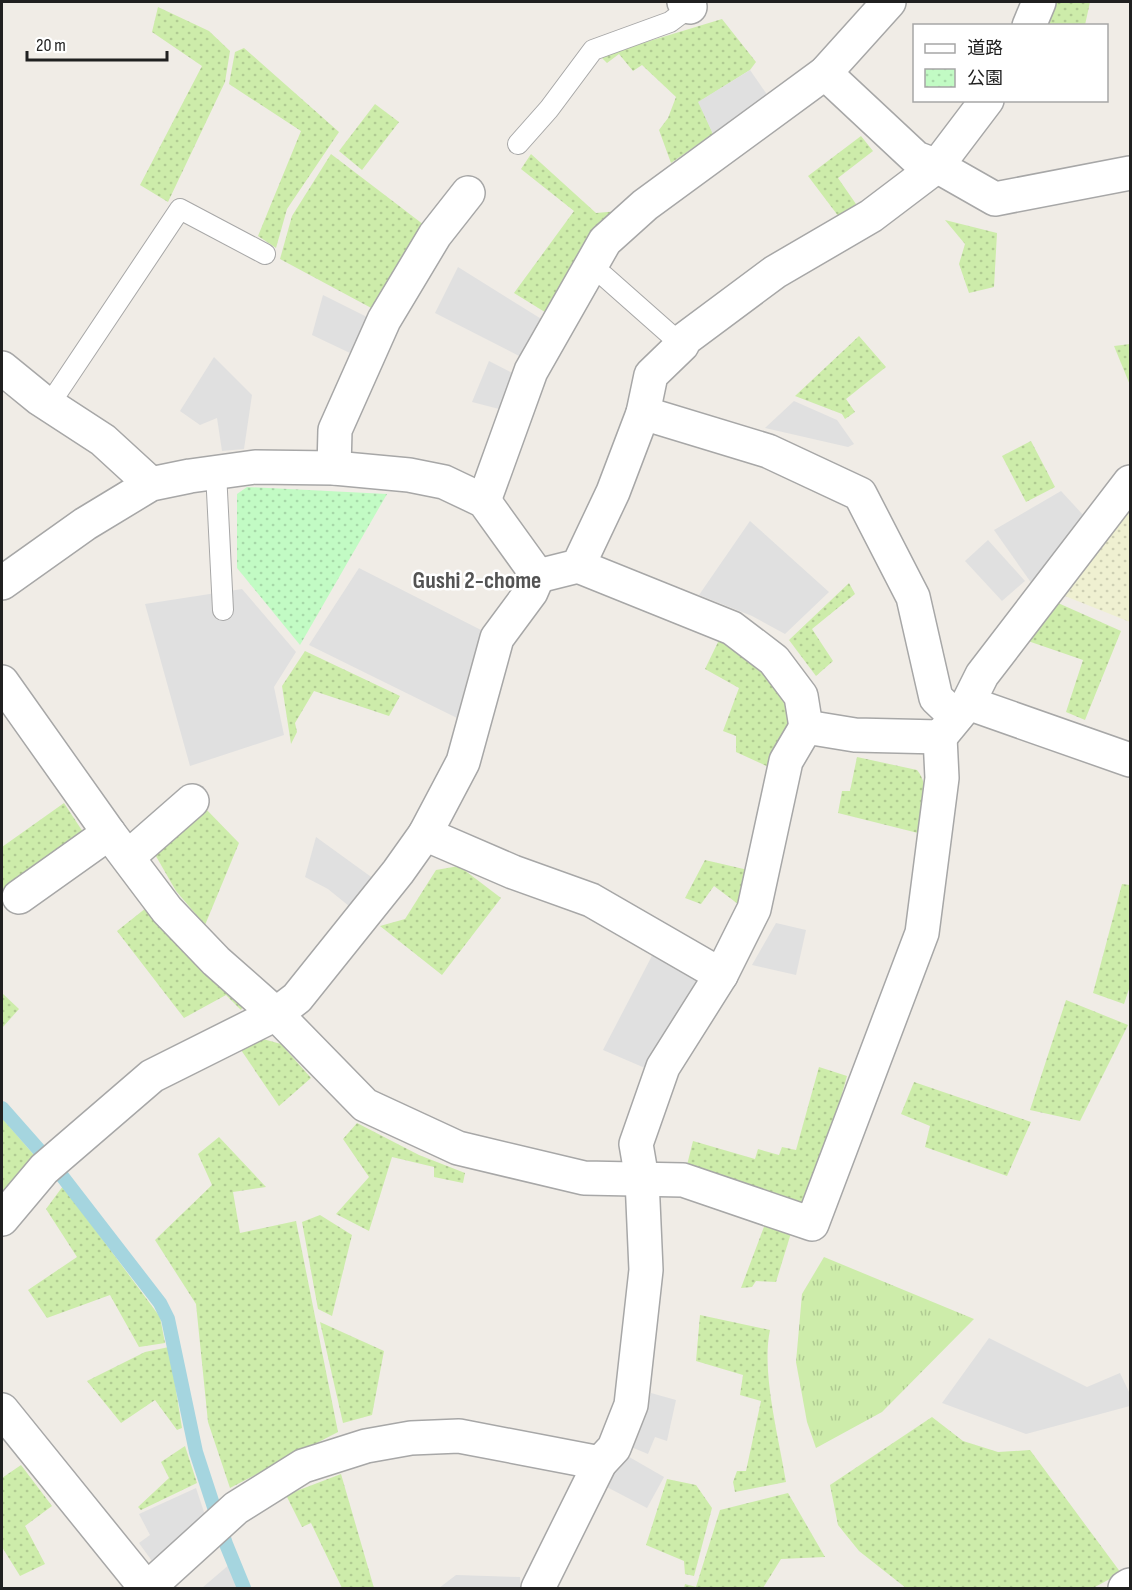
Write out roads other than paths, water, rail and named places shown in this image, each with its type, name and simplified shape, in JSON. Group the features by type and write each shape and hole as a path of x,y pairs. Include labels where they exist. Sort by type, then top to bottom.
{"street":[{"path":"484,501 531,371 605,241 645,205 825,73 889,2"},
{"path":"1030,24 1039,2"},
{"path":"825,73 916,158 937,166 995,199 1131,173"},
{"path":"578,567 613,492 643,413 651,375 682,345 685,339 775,272 871,216 937,166 985,102"},
{"path":"334,468 335,429 384,320 435,236 468,192"},
{"path":"2,368 49,405 103,440 151,484"},
{"path":"643,413 768,451 860,494 913,597 936,698 954,719"},
{"path":"2,583 86,524 151,484 255,467 334,468 409,475 444,482 484,501 538,576"},
{"path":"2,682 166,910 216,961 276,1014 365,1105 458,1148 584,1178 683,1180 812,1224 922,933 942,778 954,719 982,675 1127,495"},
{"path":"538,576 578,567 732,628 774,660 801,696 806,727 786,760 754,909 722,975 663,1068 636,1144 642,1179 646,1270 631,1405 614,1448 600,1463 538,1588"},
{"path":"2,1219 53,1161 152,1076 276,1014 297,998 398,872 425,834 463,762 497,638 531,592 538,576"},
{"path":"806,727 855,735 954,719 1131,760"},
{"path":"19,897 118,845 192,801"},
{"path":"425,834 513,872 591,900 722,975"},
{"path":"2,1410 147,1588 225,1518 303,1466 366,1446 411,1438 459,1436 600,1463"},
{"path":"1125,1588 1131,1585"}],"lane":[{"path":"518,144 549,110 593,50 670,22 687,4"},
{"path":"49,405 180,209 265,254"},
{"path":"587,269 604,276 682,345"},
{"path":"216,472 223,610"}],"waterway":[{"path":"2,1108 62,1176 160,1303 168,1319 196,1452 226,1544 244,1588"}],"district":[{"name":"Gushi 2-chome","path":"477,580"}]}
